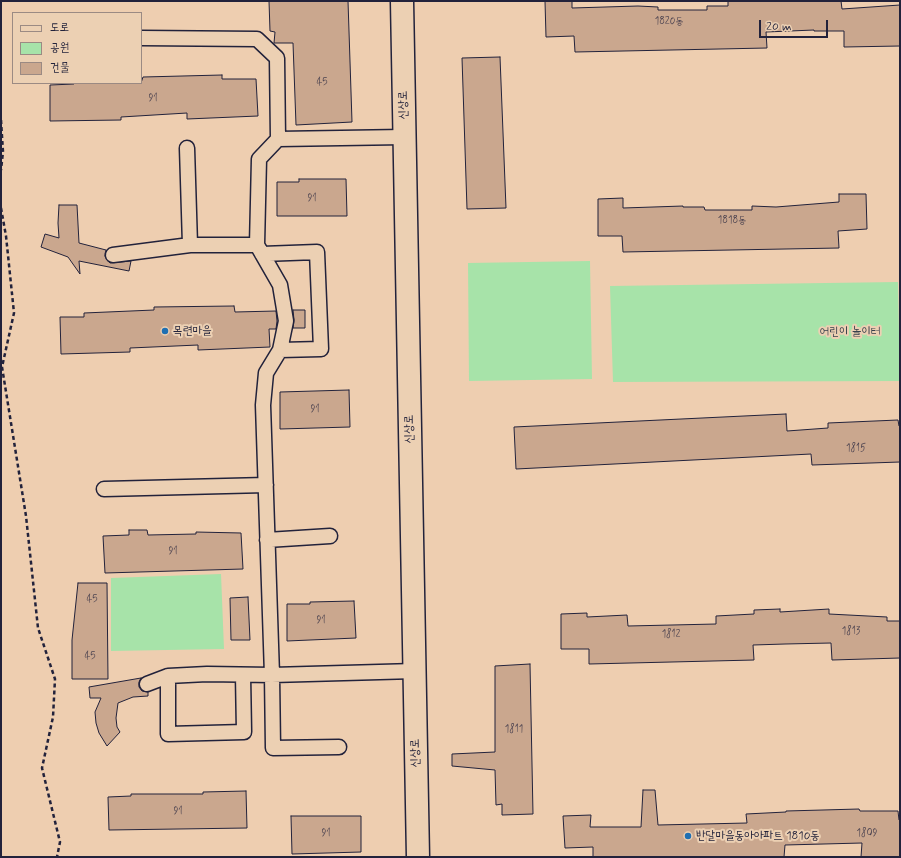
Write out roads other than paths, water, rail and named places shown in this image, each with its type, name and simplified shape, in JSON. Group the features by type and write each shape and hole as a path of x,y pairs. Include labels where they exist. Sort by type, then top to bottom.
{"street":[{"name":"신상로","path":"402,1 418,857"}],"lane":[{"path":"142,38 257,39 277,58 278,139 259,159 260,250 280,285 286,321 280,350 266,373 263,405 273,748 339,747"},
{"path":"278,139 404,137"},
{"path":"187,148 190,245"},
{"path":"113,255 190,245 317,252 321,349 280,350"},
{"path":"104,489 266,485"},
{"path":"267,540 330,536"},
{"path":"147,684 168,676 207,674 272,675 414,671"},
{"path":"168,676 168,734 244,732 243,675"}],"place":[{"name":"목련마을","path":"165,331"},
{"name":"반달마을동아아파트 1810동","path":"688,836"}],"park label":[{"name":"어린이 놀이터","path":"850,332"}]}
